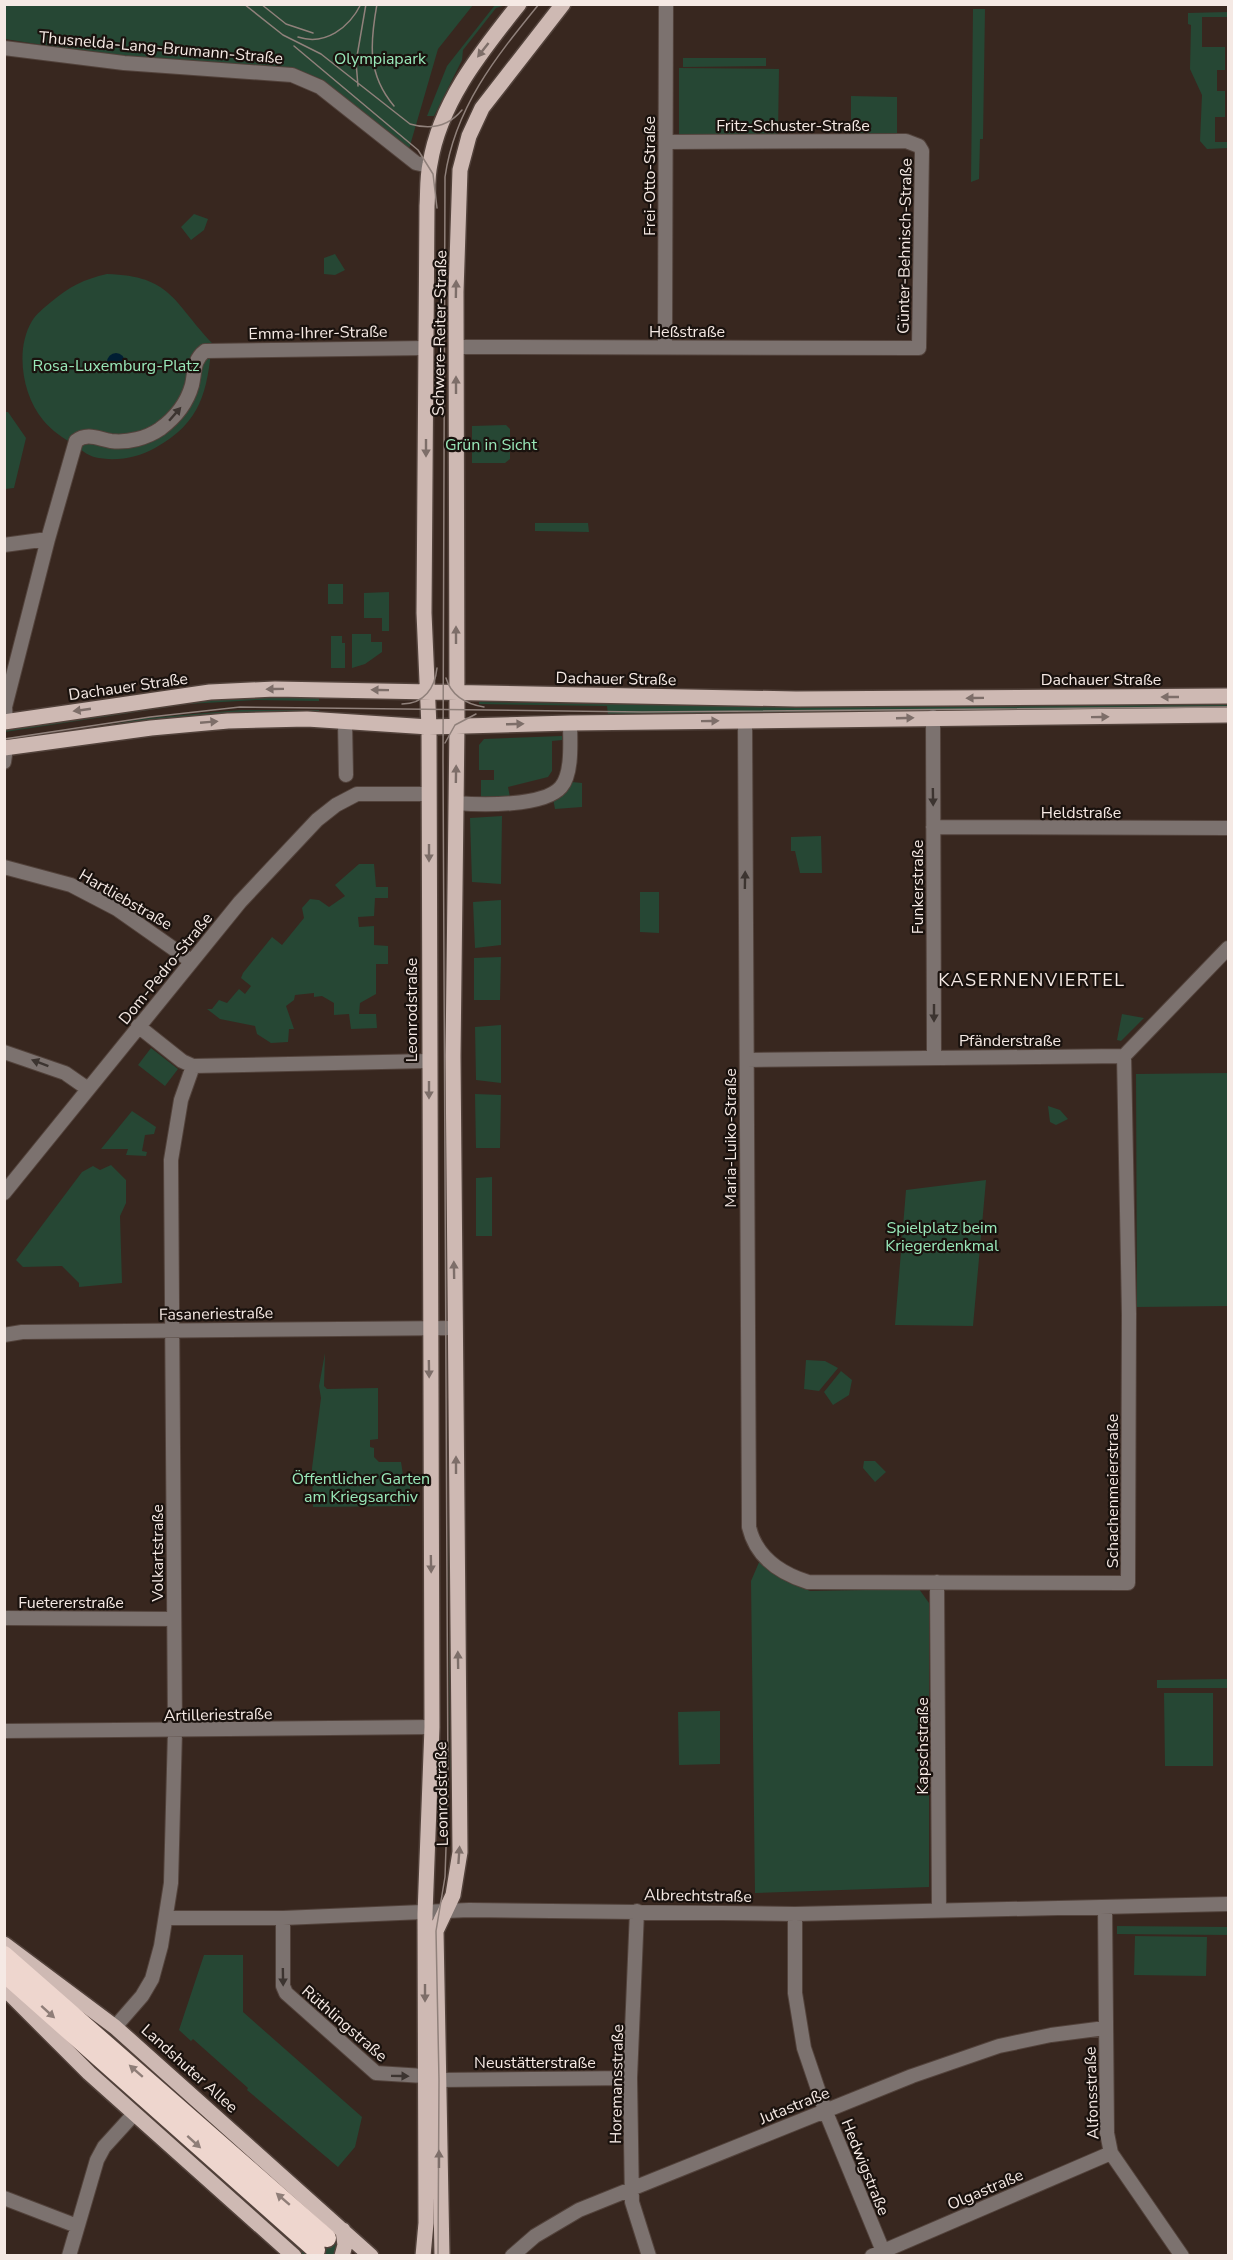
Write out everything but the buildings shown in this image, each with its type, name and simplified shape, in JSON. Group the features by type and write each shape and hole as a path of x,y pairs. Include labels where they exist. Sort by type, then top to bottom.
{"highway":[{"name":"Landshuter Allee","path":"4,1955 329,2239"},
{"name":"Landshuter Allee","path":"4,1973 329,2239"}],"main road":[{"name":"Schwere-Reiter-Straße","path":"426,691 424,613 429,166 442,118 471,66 519,4"},
{"name":"Schwere-Reiter-Straße","path":"456,693 456,347 460,170 469,136 482,108 562,4"},
{"name":"Dachauer Straße","path":"5,721 210,692 275,689 796,699 1228,696"},
{"name":"Leonrodstraße","path":"426,691 429,727 429,1329 432,1727 425,1914 431,2078 442,2256"},
{"name":"Leonrodstraße","path":"423,2251 436,1931 446,1912 457,1878 460,1852 453,1056 456,693"},
{"path":"5,753 151,728 228,721 307,719 345,723 457,727 933,717 1228,716"},
{"name":"Landshuter Allee","path":"4,1944 114,2027 329,2239 371,2256"},
{"path":"4,1988 89,2073 294,2256"},
{"path":"329,2239 345,2245 342,2256"},
{"path":"409,2256 423,2251"}],"street":[{"name":"Frei-Otto-Straße","path":"665,347 666,4"},
{"name":"Thusnelda-Lang-Brumann-Straße","path":"4,48 134,64 292,75 320,87 416,163 429,166"},
{"name":"Fritz-Schuster-Straße","path":"666,142 906,141 919,146"},
{"name":"Günter-Behnisch-Straße","path":"919,146 922,151 919,348"},
{"name":"Heßstraße","path":"456,347 919,348"},
{"name":"Emma-Ihrer-Straße","path":"48,539 73,446 81,438 126,440 151,435 176,415 192,386 198,358 210,350 426,348"},
{"path":"4,545 48,539 6,707 5,721"},
{"name":"Funkerstraße","path":"933,717 934,1058"},
{"name":"Maria-Luiko-Straße","path":"745,721 748,1516 752,1541 760,1552"},
{"path":"345,723 347,777 357,794 428,794"},
{"path":"456,803 504,804 545,796 561,788 567,776 570,723"},
{"name":"Dom-Pedro-Straße","path":"4,1193 191,961 279,858 336,805 357,794"},
{"name":"Heldstraße","path":"933,827 1228,828"},
{"name":"Hartliebstraße","path":"4,867 71,885 117,909 191,961"},
{"path":"1124,1056 1228,948"},
{"path":"138,1026 182,1061 193,1066 429,1061"},
{"path":"4,1052 65,1073 88,1089"},
{"name":"Pfänderstraße","path":"747,1060 1124,1056"},
{"name":"Schachenmeierstraße","path":"760,1552 785,1575 808,1582 1128,1583 1129,1314 1124,1056"},
{"name":"Volkartstraße","path":"114,2027 142,1996 152,1979 166,1918 171,1883 175,1731 171,1160 181,1100 193,1066"},
{"path":"429,1329 455,1328"},
{"name":"Fasaneriestraße","path":"4,1335 22,1332 429,1329"},
{"name":"Kapschstraße","path":"937,1582 939,1909"},
{"name":"Fuetererstraße","path":"4,1618 174,1619"},
{"name":"Artilleriestraße","path":"4,1731 432,1727"},
{"name":"Albrechtstraße","path":"166,1918 283,1918 446,1912 637,1911 795,1914 1228,1904"},
{"name":"Alfonsstraße","path":"1105,1908 1107,2133 1111,2153 1182,2256"},
{"name":"Horemansstraße","path":"637,1911 630,2078 632,2202 650,2256"},
{"name":"Hedwigstraße","path":"795,1914 798,2016 804,2048 880,2254"},
{"name":"Rüthlingstraße","path":"283,1918 283,1986 286,1993 376,2073 431,2078"},
{"name":"Jutastraße","path":"512,2256 562,2219 632,2187 918,2074 1004,2044 1051,2034 1105,2028"},
{"name":"Neustätterstraße","path":"431,2078 630,2078"},
{"path":"69,2256 100,2153 134,2114"},
{"name":"Olgastraße","path":"880,2254 1111,2153"},
{"path":"4,2198 77,2226"}],"green space":[{"name":"Olympiapark","path":"4,5 473,5 438,49 409,149 321,79 294,68 112,56 5,39"},
{"path":"495,5 506,5 496,8 463,50 462,60 434,116 427,116 447,66"},
{"path":"973,9 985,9 983,139 980,139 979,179 971,182"},
{"path":"1228,12 1228,17 1202,17 1202,47 1225,47 1225,70 1217,70 1217,91 1225,91 1225,117 1215,117 1215,142 1228,142 1228,148 1207,149 1200,141 1202,95 1190,69 1191,25 1188,24 1188,13"},
{"path":"683,58 766,58 766,66 683,67"},
{"path":"679,68 779,69 778,134 679,134"},
{"path":"851,96 897,97 897,134 851,134"},
{"path":"194,214 208,219 204,230 191,240 181,227"},
{"path":"335,254 345,270 335,275 324,274 324,258"},
{"name":"Rosa-Luxemburg-Platz","path":"107,274 129,276 159,286 179,304 212,343 208,376 199,404 192,416 171,438 155,448 133,457 118,459 91,456 50,428 30,398 22,358 27,332 36,316 71,288 91,278"},
{"path":"5,412 8,412 26,438 14,488 5,489"},
{"name":"Grün in Sicht","path":"506,425 510,429 510,459 505,463 472,463 472,426"},
{"path":"535,523 588,523 589,532 535,531"},
{"path":"328,584 343,584 343,604 328,604"},
{"path":"389,592 389,631 382,631 382,618 364,618 364,593"},
{"path":"352,634 371,634 371,642 382,642 382,652 365,664 352,668"},
{"path":"331,636 342,636 342,643 345,643 345,668 331,668"},
{"path":"256,696 319,696 319,701 256,700 188,704 5,732 5,730 161,705"},
{"path":"1228,701 1228,711 608,715 607,706 479,704 479,702 711,705"},
{"path":"241,710 319,710 319,713 186,716 5,743 148,718"},
{"path":"562,736 562,740 552,741 552,771 548,777 508,787 510,797 481,799 481,780 494,780 494,770 479,770 479,745 484,739"},
{"path":"572,782 582,783 582,807 555,809 553,799 564,792"},
{"path":"502,816 501,884 472,882 470,818"},
{"path":"821,836 822,873 800,873 795,851 791,851 791,837"},
{"path":"359,864 374,864 376,887 388,887 388,898 375,898 374,916 358,917 359,927 374,926 374,945 388,946 388,964 376,964 376,994 360,1003 359,1014 376,1014 377,1028 351,1029 349,1014 334,1015 334,1003 322,996 314,997 314,993 295,995 294,1000 286,1006 294,1029 289,1029 288,1042 271,1043 257,1034 255,1026 220,1019 207,1009 212,1009 219,1000 227,1003 239,989 245,994 251,986 241,978 243,973 272,937 282,945 304,918 302,908 310,899 319,900 329,907 345,896 335,885"},
{"path":"640,892 659,892 659,933 640,932"},
{"path":"501,900 501,945 475,948 473,902"},
{"path":"501,957 500,1000 474,1000 474,958"},
{"path":"1122,1014 1144,1018 1121,1041 1117,1040"},
{"path":"501,1025 501,1083 476,1080 475,1027"},
{"path":"151,1048 178,1069 165,1086 138,1065"},
{"path":"1228,1073 1228,1306 1137,1307 1136,1074"},
{"path":"475,1094 501,1095 500,1148 476,1148"},
{"path":"1048,1106 1060,1110 1068,1119 1056,1125 1050,1122"},
{"path":"132,1111 156,1127 154,1134 145,1135 142,1151 147,1152 146,1156 126,1155 128,1149 101,1149"},
{"path":"111,1165 126,1180 126,1203 120,1216 122,1283 79,1287 79,1283 62,1266 23,1267 16,1260 82,1172 93,1166 100,1170"},
{"path":"492,1177 492,1236 476,1236 476,1178"},
{"name":"Spielplatz beim Kriegerdenkmal","path":"986,1180 973,1326 895,1325 906,1190"},
{"name":"Öffentlicher Garten am Kriegsarchiv","path":"325,1353 324,1386 327,1389 378,1388 378,1439 370,1440 370,1447 374,1448 374,1457 379,1462 401,1462 403,1475 410,1475 410,1506 313,1507 312,1468 321,1398 319,1386"},
{"path":"806,1360 825,1361 838,1368 819,1391 804,1389"},
{"path":"841,1371 852,1380 849,1395 833,1405 824,1392"},
{"path":"448,1458 452,1458 454,1769 450,1770"},
{"path":"864,1461 875,1461 886,1472 875,1482 863,1468"},
{"path":"760,1560 787,1581 810,1591 919,1589 929,1603 929,1887 755,1893 751,1581"},
{"path":"1228,1679 1228,1688 1157,1688 1157,1680"},
{"path":"1164,1693 1213,1693 1213,1766 1165,1766"},
{"path":"720,1711 720,1764 679,1765 678,1712"},
{"path":"1117,1926 1228,1927 1228,1935 1117,1934"},
{"path":"1135,1936 1207,1937 1206,1976 1134,1975"},
{"path":"204,1955 243,1955 243,2012 362,2117 355,2147 338,2167 247,2090 248,2088 193,2039 191,2041 179,2030"},
{"path":"60,1996 110,2031 339,2237 336,2255 312,2256"},
{"path":"44,2016 312,2255 302,2255 99,2074"}],"water":[{"path":"112,353 120,353 125,358 123,369 112,371 107,366 107,358"}],"tram line":[{"path":"244,4 283,35 321,54 410,124 425,127 438,126 451,120 462,110"},
{"path":"261,4 286,24 313,33"},
{"path":"298,37 318,39 335,33 350,21 361,4"},
{"path":"358,86 356,62 366,4"},
{"path":"377,4 372,45 373,58 379,82 394,106"},
{"path":"438,2256 439,2080 436,1931 445,1877 448,1789 443,758 445,177 450,152 468,105 493,64 539,4"},
{"path":"294,46 418,150 433,174 437,208"},
{"path":"402,704 416,701 427,694 434,682 437,668"},
{"path":"446,678 448,684 460,698 484,707"},
{"path":"4,739 150,717 240,707 642,712 1228,707"},
{"path":"445,743 455,725 476,714"}],"district":[{"name":"KASERNENVIERTEL","path":"1032,980"}]}
